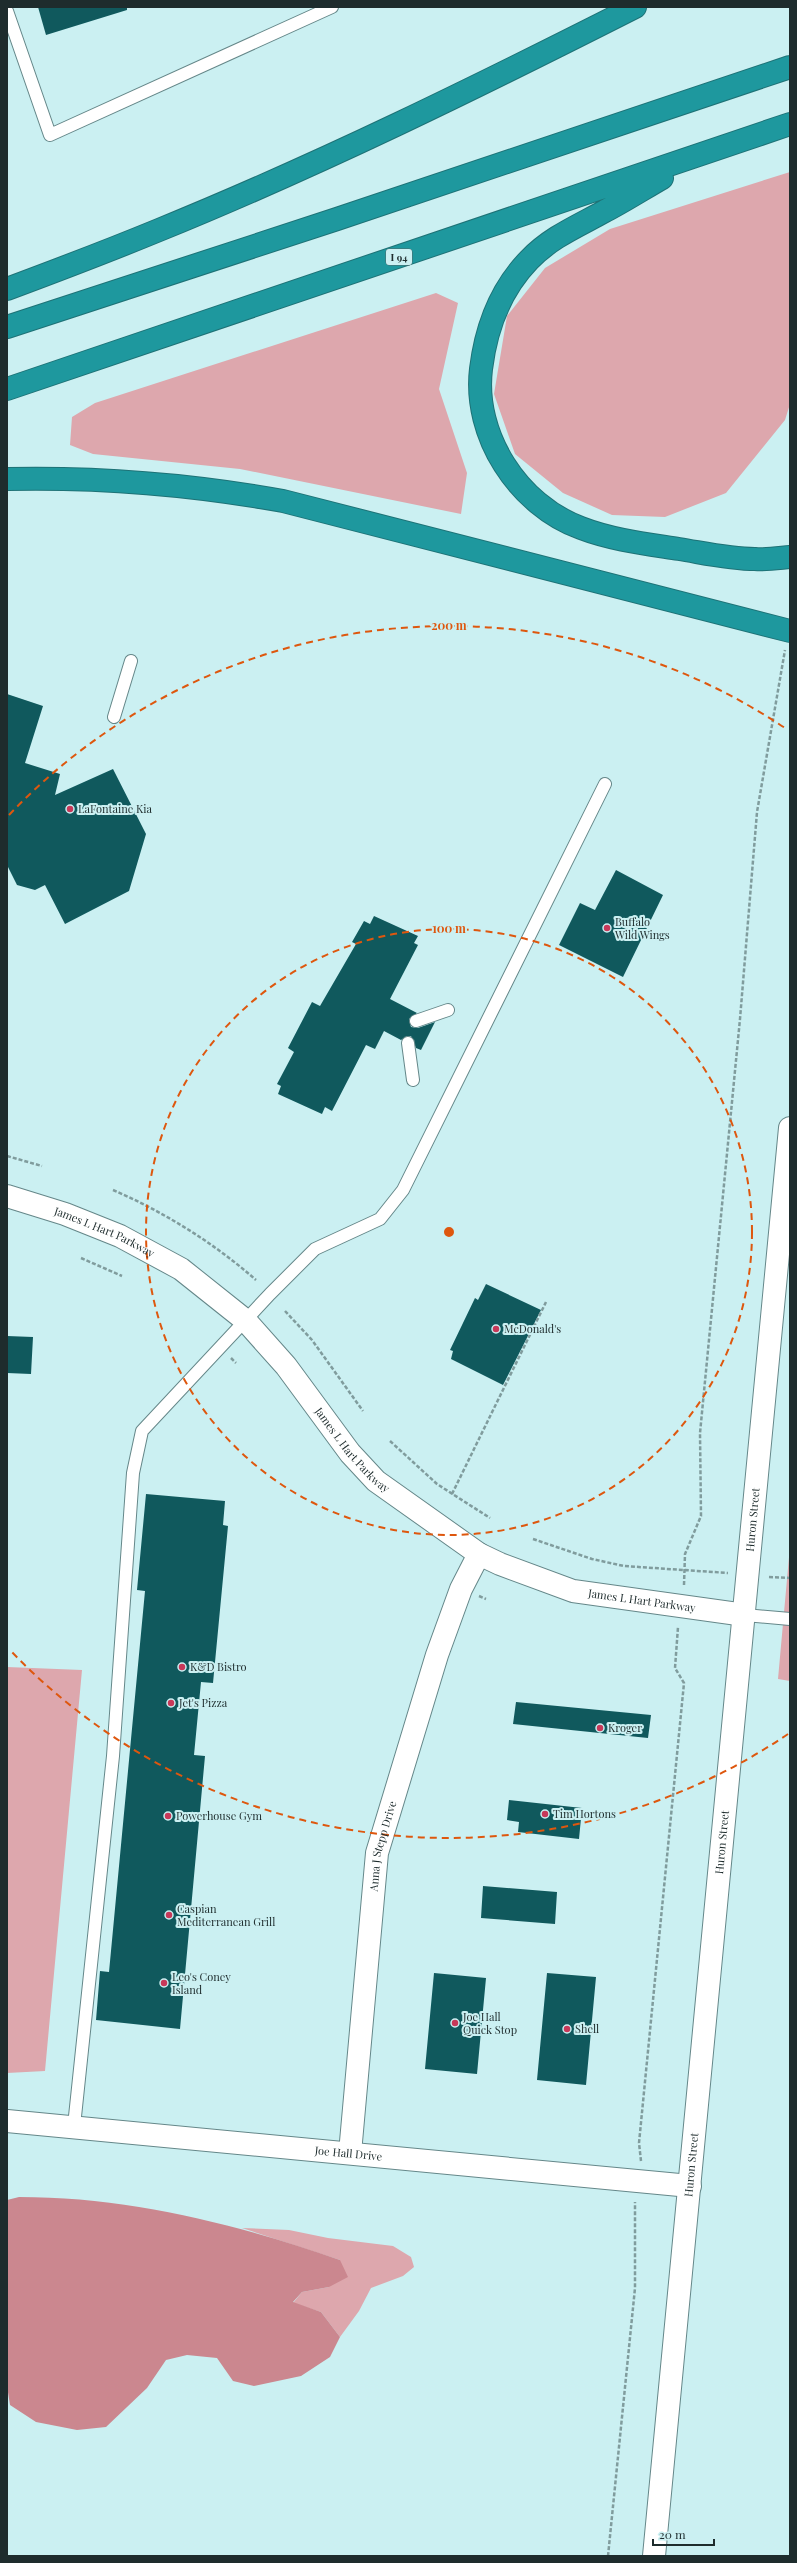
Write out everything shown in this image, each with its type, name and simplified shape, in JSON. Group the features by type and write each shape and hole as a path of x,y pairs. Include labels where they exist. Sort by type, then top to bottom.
{"highway":[{"path":"7,289 159,230 281,177 528,61 635,7"},
{"path":"7,327 352,214 790,67"},
{"name":"I 94","path":"7,389 790,124"},
{"path":"699,156 606,211 553,238 529,260 510,283 496,307 485,338 480,381 484,417 494,448 514,479 542,507 580,528 610,537 704,553 755,560 790,557"},
{"path":"7,479 74,477 145,481 215,489 283,501 790,631"}],"street":[{"name":"Huron Street","path":"654,2556 787,1185 790,1128"},
{"name":"James L Hart Parkway","path":"7,1196 65,1214 120,1236 180,1269 245,1320 286,1366 350,1453 376,1481 479,1554 500,1564 573,1591 745,1615"},
{"name":"Anna J Stepp Drive","path":"350,2153 377,1853 437,1655 461,1589 479,1554"},
{"name":"Joe Hall Drive","path":"7,2121 74,2126 690,2186"}],"lane":[{"path":"7,11 50,135 332,7"},
{"path":"114,717 132,661"},
{"path":"74,2126 113,1756 134,1472 142,1431 245,1320 315,1248 380,1219 403,1190 605,784"},
{"path":"416,1021 448,1010"},
{"path":"408,1043 413,1080"},
{"path":"745,1615 790,1619"}],"path":[{"path":"685,1579 685,1554 701,1516 700,1433 740,1027 757,812 785,654"},
{"path":"7,1156 42,1166"},
{"path":"114,1190 177,1222 240,1265 256,1280"},
{"path":"81,1258 122,1276"},
{"path":"452,1494 546,1302"},
{"path":"285,1310 312,1340 363,1410"},
{"path":"390,1440 437,1484 490,1518"},
{"path":"533,1538 592,1559 624,1566 684,1572 700,1570"},
{"path":"641,2156 639,2143 684,1683 675,1668 677,1636"},
{"path":"608,2556 635,2288 635,2206"}],"shaded area":[{"path":"790,172 790,404 785,420 726,493 665,517 612,515 563,493 515,454 494,394 507,316 545,268 610,229"},
{"path":"436,293 458,303 439,389 467,473 461,514 240,469 93,454 70,445 72,417 95,403"},
{"path":"790,1546 790,1681 778,1679"},
{"path":"7,1667 82,1670 45,2071 7,2073"},
{"path":"19,2197 60,2198 142,2207 222,2224 340,2260 348,2277 329,2287 302,2292 293,2302 321,2312 340,2337 330,2357 301,2376 254,2386 233,2381 217,2358 187,2355 166,2360 147,2388 106,2427 77,2430 36,2422 10,2405 7,2386 7,2200"},
{"path":"242,2228 289,2230 328,2238 393,2246 411,2257 414,2267 403,2276 371,2288 359,2311 340,2337 321,2312 293,2303 302,2292 329,2287 340,2260"}],"building":[{"path":"38,7 127,7 127,10 46,35"},
{"name":"LaFontaine Kia","path":"7,694 43,706 25,763 60,774 55,795 113,769 146,834 129,891 65,924 45,885 35,890 17,885 7,865"},
{"name":"Buffalo Wild Wings","path":"616,870 663,895 623,977 559,945 580,903 595,910"},
{"path":"374,916 418,936 414,943 418,945 390,999 417,1013 409,1019 411,1027 418,1028 435,1022 421,1050 416,1048 411,1036 407,1036 401,1040 384,1031 375,1049 366,1045 332,1111 325,1107 322,1114 278,1094 281,1086 277,1084 294,1052 288,1048 312,1002 320,1006 356,944 352,942 364,921 370,924"},
{"name":"McDonald's","path":"486,1284 541,1310 503,1385 451,1359 453,1351 450,1350 475,1298 478,1300"},
{"path":"7,1336 33,1337 31,1374 7,1373"},
{"path":"146,1494 225,1501 223,1525 228,1526 213,1683 201,1682 194,1755 205,1756 180,2029 96,2020 100,1971 109,1972 145,1591 137,1590"},
{"name":"Kroger","path":"516,1702 651,1715 648,1738 513,1724"},
{"name":"Tim Hortons","path":"509,1800 582,1808 579,1839 518,1832 519,1822 507,1820"},
{"path":"483,1886 557,1892 555,1924 481,1918"},
{"name":"Joe Hall Quick Stop","path":"434,1973 486,1978 477,2074 425,2069"},
{"name":"Shell","path":"547,1973 596,1977 586,2085 537,2080"}],"place":[{"name":"LaFontaine Kia","path":"70,809"},
{"name":"Buffalo Wild Wings","path":"607,928"},
{"name":"McDonald's","path":"496,1329"},
{"name":"K&D Bistro","path":"182,1667"},
{"name":"Jet's Pizza","path":"171,1703"},
{"name":"Kroger","path":"600,1728"},
{"name":"Tim Hortons","path":"545,1814"},
{"name":"Powerhouse Gym","path":"168,1816"},
{"name":"Caspian Mediterranean Grill","path":"169,1915"},
{"name":"Leo's Coney Island","path":"164,1983"},
{"name":"Joe Hall Quick Stop","path":"455,2023"},
{"name":"Shell","path":"567,2029"}]}
